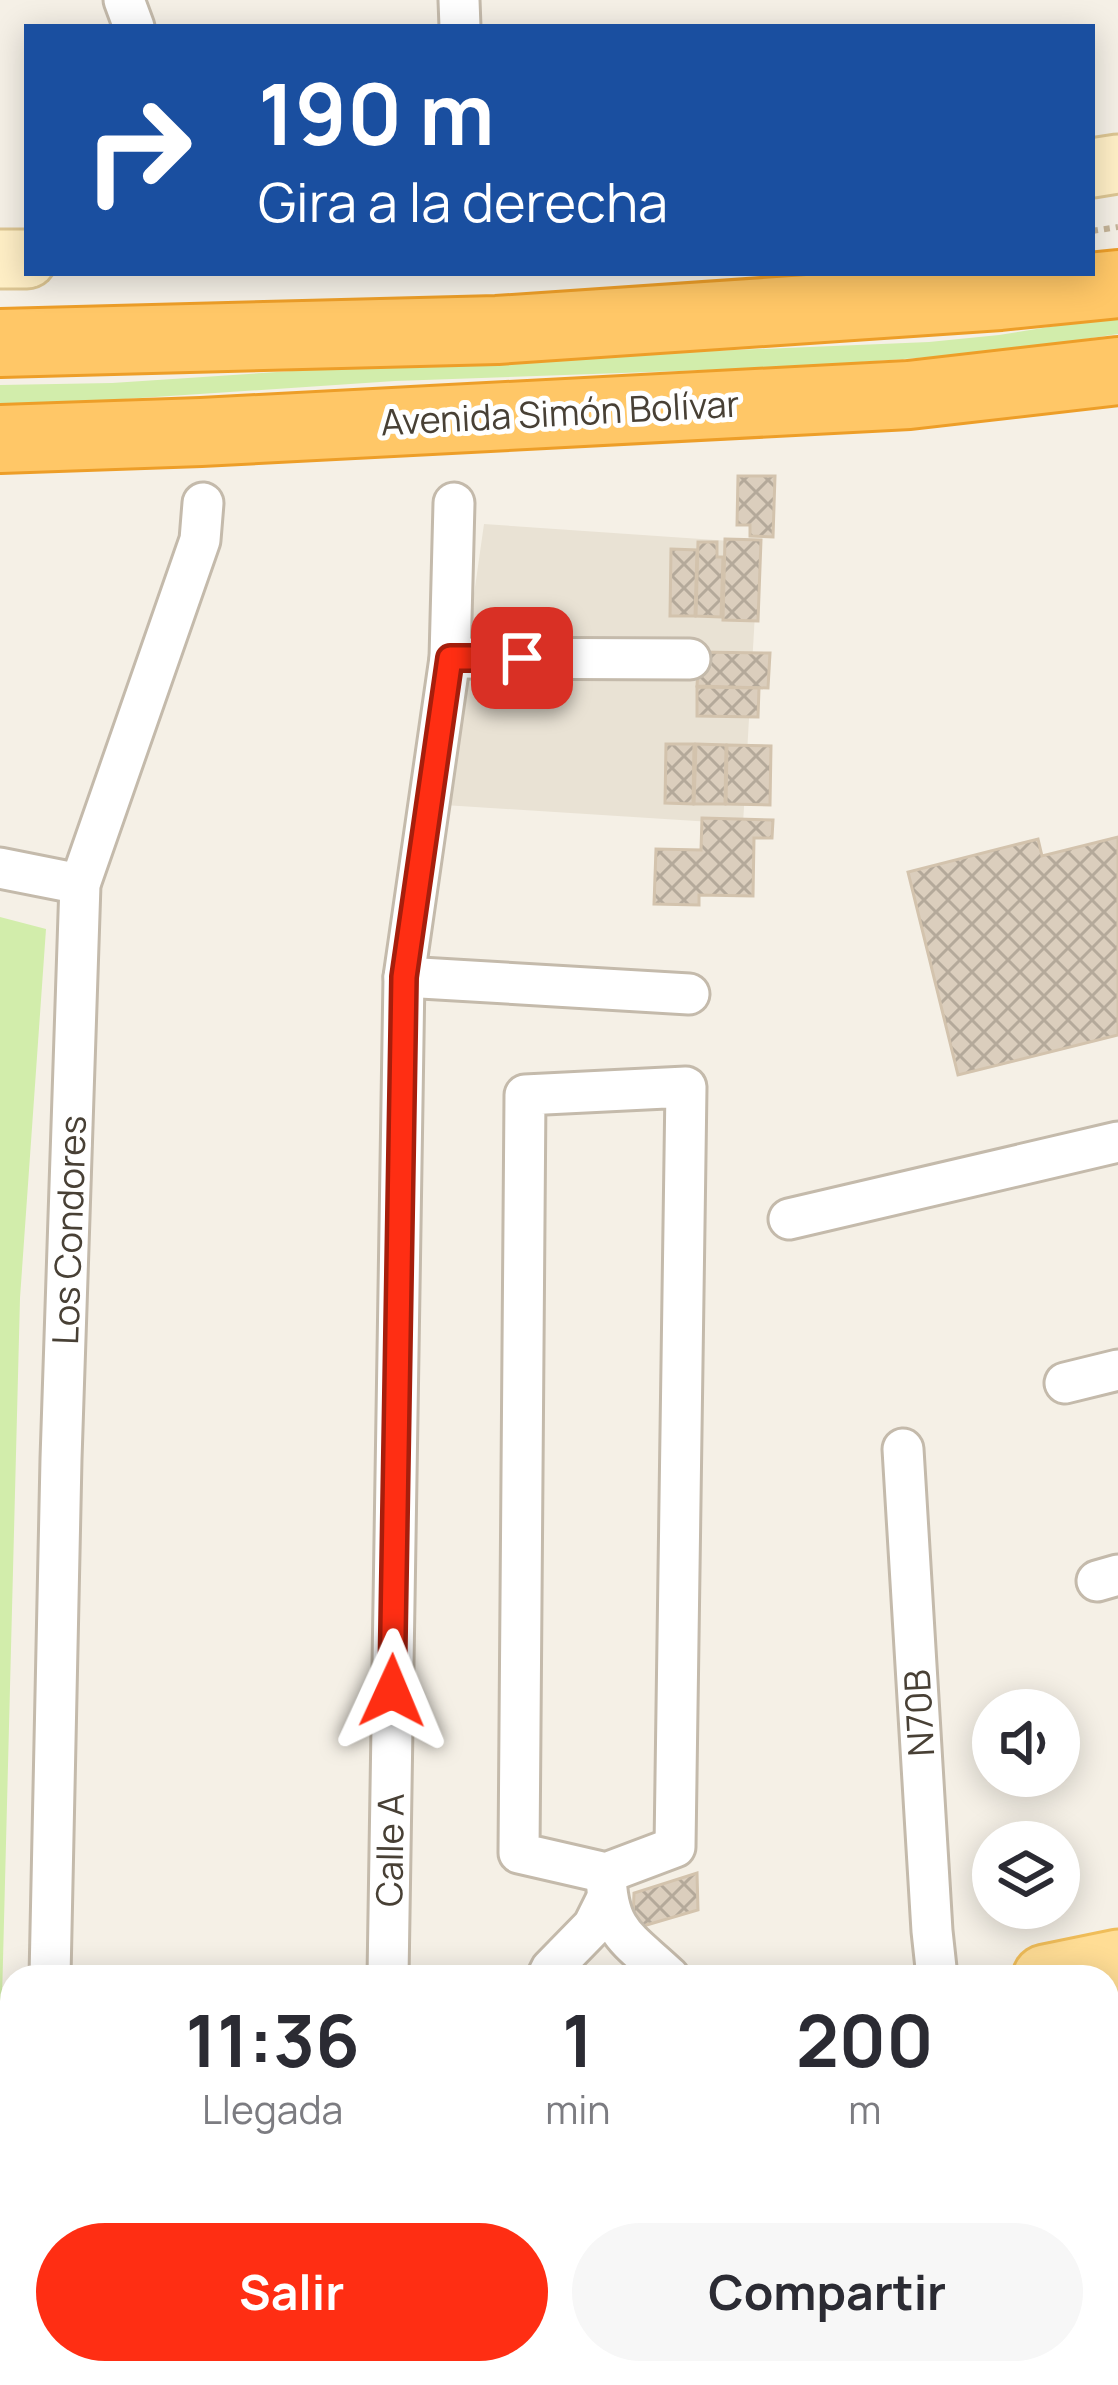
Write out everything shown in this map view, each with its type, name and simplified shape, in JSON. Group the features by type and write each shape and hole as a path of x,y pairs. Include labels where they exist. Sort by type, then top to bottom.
{"highway":[{"path":"0,343 497,330 1118,284"},
{"name":"Avenida Simón Bolívar","path":"0,440 909,395 1118,371"}],"street":[{"name":"Los Condores","path":"50,1965 80,884 200,540 203,503"},
{"name":"Calle A","path":"388,1965 404,977 450,658 454,503"},
{"path":"450,658 690,659"},
{"path":"0,868 80,884"},
{"path":"404,977 689,994"},
{"path":"556,1965 593,1926 606,1886 675,1847 686,1087 525,1095 519,1853 606,1886"},
{"path":"789,1219 1118,1142"},
{"path":"1065,1383 1118,1370"},
{"name":"N70B","path":"903,1449 936,1965"},
{"path":"606,1886 616,1928 656,1965"}],"shaded area":[{"path":"484,524 759,543 743,824 444,805"}],"green space":[{"path":"1118,316 1118,334 1000,352 793,367 395,381 0,405 0,385 929,342"},
{"path":"0,917 46,929 20,1298 0,1965"}],"building":[{"path":"738,476 775,476 773,537 750,536 750,525 737,525"},
{"path":"725,539 761,540 758,621 723,620"},
{"path":"698,542 717,542 717,557 723,557 721,617 696,616"},
{"path":"671,549 697,550 695,616 670,616"},
{"path":"699,652 770,653 768,688 697,686"},
{"path":"697,687 759,688 758,717 697,716"},
{"path":"666,744 694,744 693,804 665,803"},
{"path":"696,744 726,745 725,804 694,804"},
{"path":"727,745 771,746 770,805 726,804"},
{"path":"702,818 773,820 772,838 754,838 753,896 699,895 699,905 654,904 656,849 701,850"},
{"path":"1118,837 1118,1035 958,1075 908,872 1038,839 1042,856"},
{"path":"697,1873 698,1910 643,1926 633,1919 634,1893"}],"route":[{"path":"392,1691 404,977 450,658 522,658"}]}
